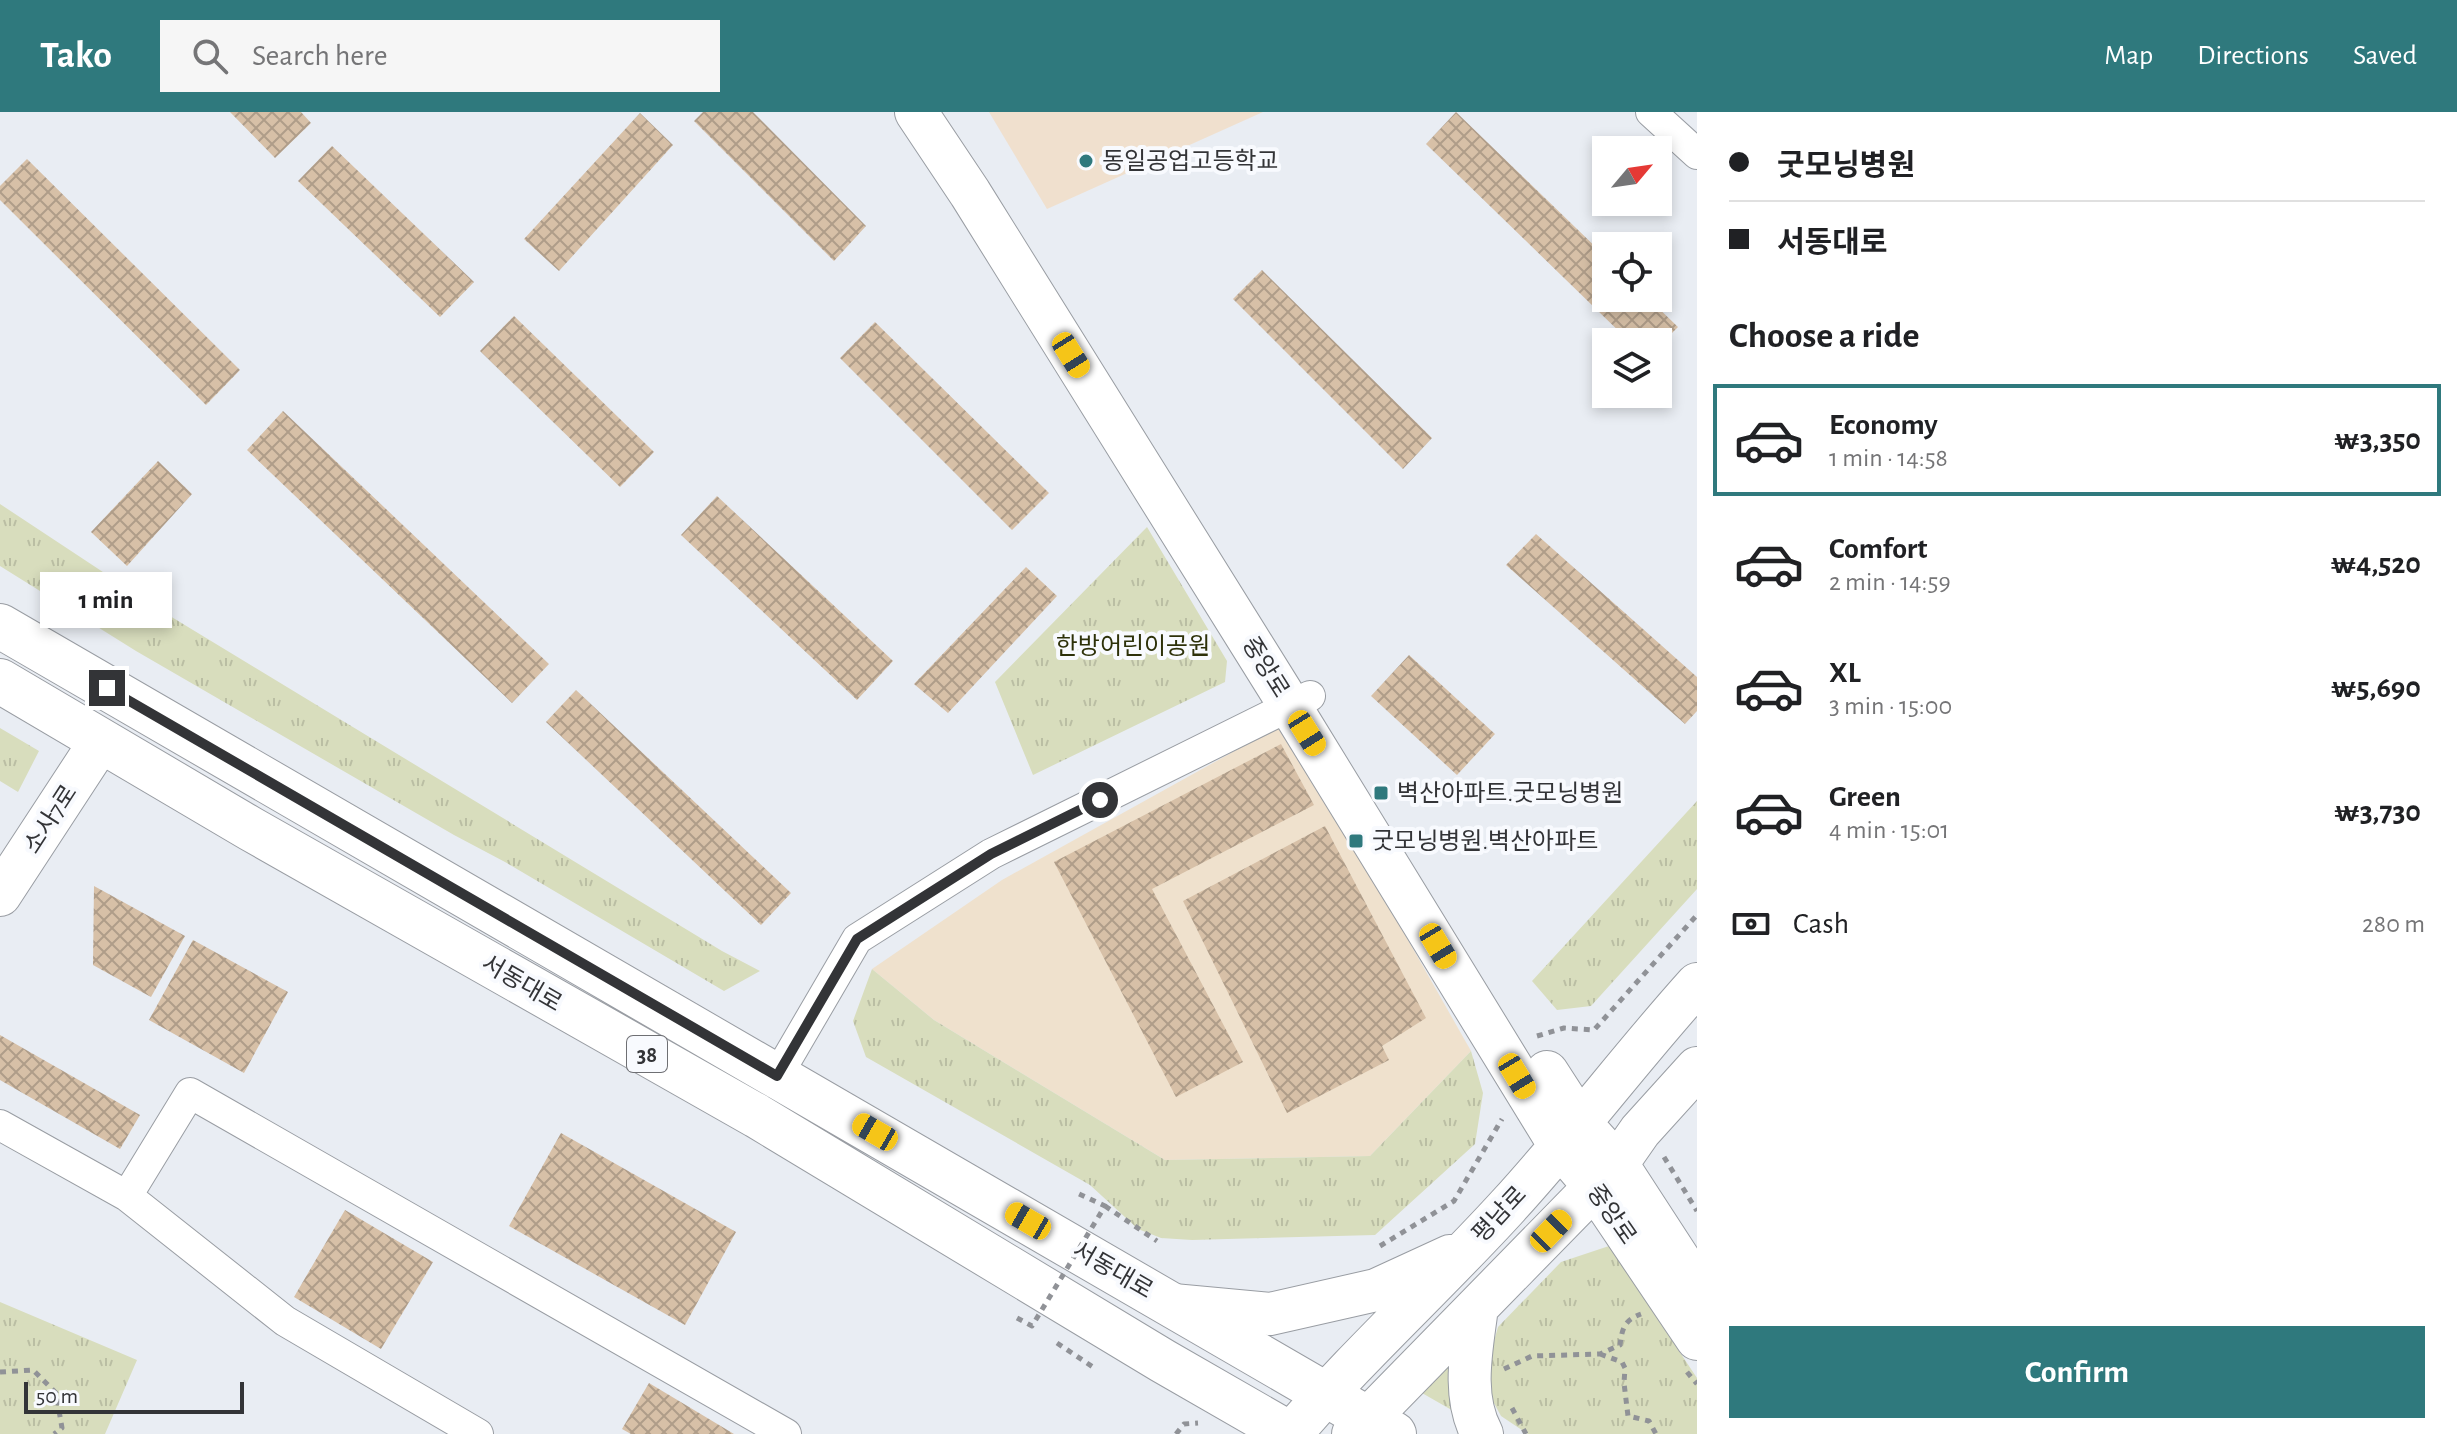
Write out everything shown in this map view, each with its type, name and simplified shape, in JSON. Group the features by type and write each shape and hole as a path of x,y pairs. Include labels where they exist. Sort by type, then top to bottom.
{"main road":[{"name":"중앙로","path":"916,112 1300,701 1525,1039 1570,1135"},
{"name":"중앙로","path":"942,112 1300,701 1570,1135 1697,1287"},
{"name":"서동대로","path":"0,626 1326,1393 1372,1429"},
{"name":"서동대로","path":"0,681 100,742 757,1116 1290,1434"},
{"name":"소사7로","path":"0,895 100,742"},
{"name":"평남로","path":"1290,1434 1469,1247 1570,1135 1639,1048 1697,984"},
{"name":"평남로","path":"1372,1429 1477,1307 1606,1175 1640,1131 1697,1068"},
{"name":"중앙로","path":"1606,1175 1688,1352"},
{"path":"1173,1305 1270,1314 1376,1290 1469,1247"},
{"path":"1477,1307 1469,1377 1476,1424 1482,1434"}],"street":[{"path":"1651,112 1697,154"},
{"path":"777,1076 857,939 991,854 1300,701"},
{"path":"127,1196 190,1093 786,1434"},
{"path":"0,1125 127,1196 285,1321 478,1434"}],"path":[{"path":"1525,1039 1564,1028 1594,1030 1697,915"},
{"path":"1369,1253 1454,1201 1503,1113"},
{"path":"1674,1145 1664,1157 1697,1211"},
{"path":"1077,1193 1105,1206 1157,1241"},
{"path":"1017,1318 1032,1326 1105,1206"},
{"path":"1600,1354 1620,1345 1622,1328 1637,1315 1646,1313"},
{"path":"1688,1352 1697,1384"},
{"path":"1494,1373 1532,1356 1600,1354 1622,1362 1628,1416 1649,1421 1656,1434"},
{"path":"0,1372 33,1370 56,1393 62,1428 54,1434"},
{"path":"1507,1398 1526,1434"},
{"path":"1176,1434 1184,1424 1223,1421 1238,1403"}],"shaded area":[{"name":"동일공업고등학교","path":"989,112 1263,112 1047,209"},
{"path":"1285,723 1471,1051 1370,1156 1165,1160 934,1020 872,969 1002,880"}],"green space":[{"path":"0,504 165,613 722,951 760,971 724,991 136,651 0,566"},
{"name":"한방어린이공원","path":"1147,527 1227,661 1225,682 1033,775 995,682"},
{"path":"0,728 39,751 18,792 0,781"},
{"path":"1697,801 1697,889 1591,1006 1557,1010 1532,981"},
{"path":"872,969 934,1020 1165,1160 1370,1156 1471,1051 1483,1093 1475,1144 1375,1235 1192,1240 1161,1238 1138,1229 1090,1185 866,1057 853,1021"},
{"path":"1609,1246 1697,1378 1697,1434 1528,1434 1501,1416 1488,1392 1487,1365 1498,1327 1561,1262"},
{"path":"0,1302 137,1360 105,1434 0,1434"},
{"path":"1463,1345 1476,1424 1422,1393"}],"building":[{"path":"230,112 301,112 311,123 275,158"},
{"path":"703,112 753,112 866,226 834,261 694,121"},
{"path":"1456,112 1592,243 1592,305 1426,144"},
{"path":"640,113 673,145 559,271 524,239"},
{"path":"332,146 474,282 440,317 298,181"},
{"path":"27,159 240,370 206,405 0,200 0,186"},
{"path":"1262,270 1432,438 1403,469 1233,299"},
{"path":"1599,312 1662,312 1678,327 1672,333 1672,328 1616,328"},
{"path":"514,316 654,452 620,487 480,351"},
{"path":"875,322 1049,493 1012,530 840,358"},
{"path":"283,411 549,664 512,703 247,450"},
{"path":"158,461 192,494 127,566 91,532"},
{"path":"717,496 893,661 857,700 681,535"},
{"path":"1536,534 1697,677 1697,711 1685,724 1506,565"},
{"path":"1026,567 1057,596 948,713 914,684"},
{"path":"1409,655 1495,734 1457,775 1371,696"},
{"path":"576,690 791,893 761,925 546,722"},
{"path":"1281,744 1314,805 1152,889 1243,1062 1176,1097 1054,862"},
{"path":"1325,826 1426,1018 1382,1046 1389,1060 1287,1113 1183,901"},
{"path":"94,886 185,936 151,997 93,965"},
{"path":"193,940 288,992 244,1073 149,1020"},
{"path":"0,1035 140,1115 120,1149 0,1080"},
{"path":"561,1133 736,1232 685,1325 509,1226"},
{"path":"345,1210 433,1262 381,1349 294,1297"},
{"path":"649,1383 734,1434 631,1434 622,1429"}],"place":[{"name":"동일공업고등학교","path":"1086,161"},
{"name":"벽산아파트.굿모닝병원","path":"1381,793"},
{"name":"굿모닝병원.벽산아파트","path":"1356,841"}],"route":[{"path":"107,688 777,1076 857,939 991,854 1100,800"}]}
